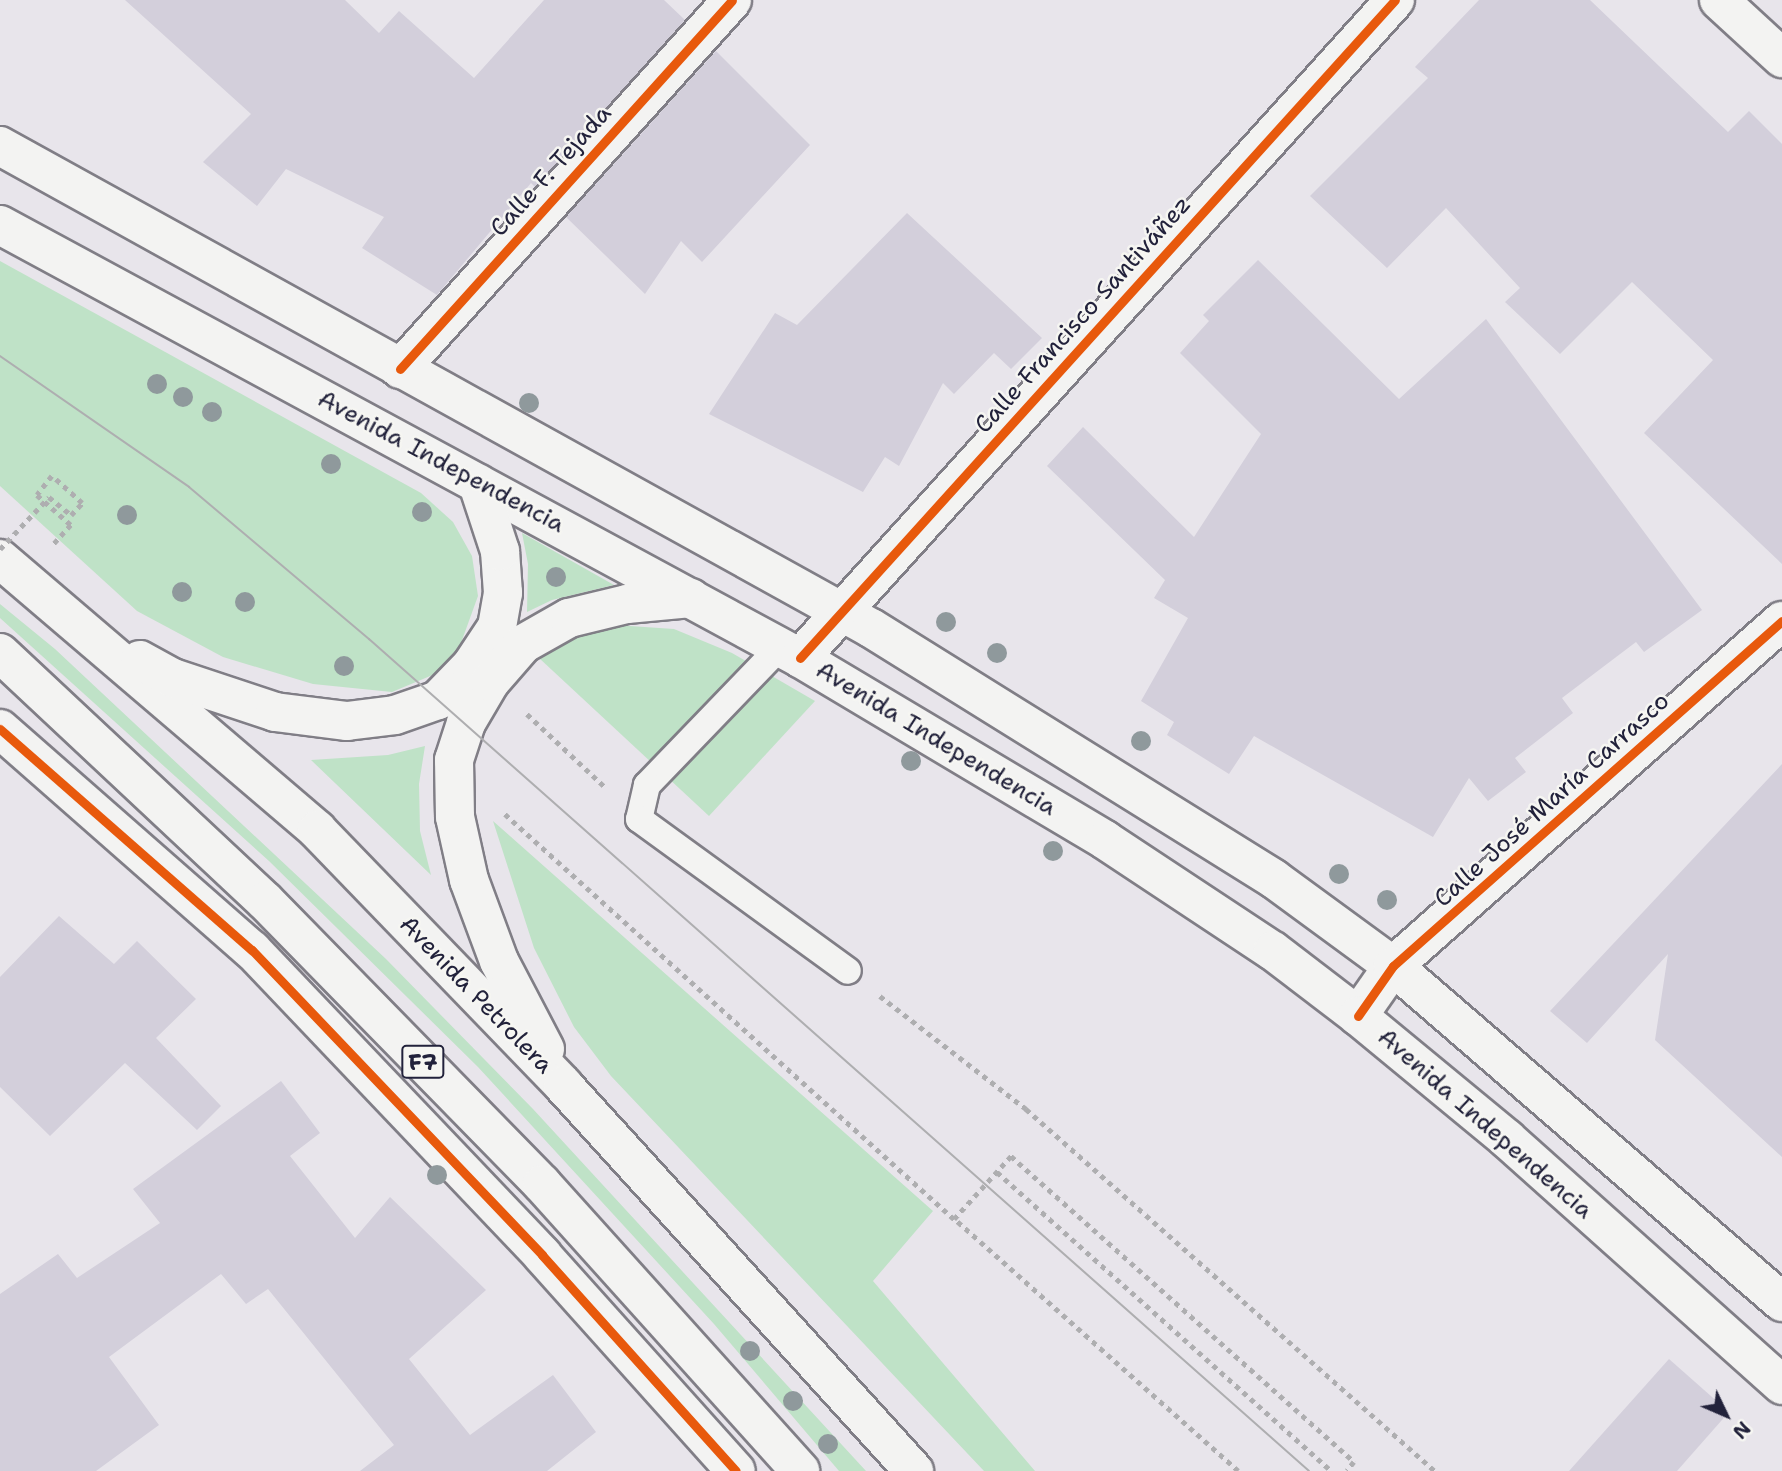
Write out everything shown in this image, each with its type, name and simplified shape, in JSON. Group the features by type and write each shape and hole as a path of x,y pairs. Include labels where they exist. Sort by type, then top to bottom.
{"main road":[{"name":"Calle F. Tejada","path":"400,369 732,0"},
{"name":"Calle Francisco Santiváñez","path":"790,652 840,611 1395,0"},
{"path":"1719,0 1782,58"},
{"path":"0,146 957,678 1274,879 1393,966 1782,1302"},
{"name":"Avenida Independencia","path":"0,225 790,652 1105,840 1273,951 1358,1016 1507,1139 1782,1385"},
{"path":"74,623 173,678 275,712 347,721 395,715 438,700 471,666 496,627 503,593 500,551 478,484"},
{"name":"Avenida Petrolera","path":"0,559 317,830 564,1085 914,1471"},
{"path":"564,1085 499,961 470,880 456,817 454,760 466,723 490,682 523,644 569,618 626,604 691,598"},
{"name":"Calle José María Carrasco","path":"1358,1016 1393,966 1782,621"},
{"name":"F7","path":"0,653 265,901 542,1184 800,1471"},
{"path":"0,729 252,950 542,1255 736,1471"}],"lane":[{"path":"790,652 647,785 639,818 848,971"}],"path":[{"path":"0,549 50,497 71,515 82,503 52,476 37,495 71,525"},
{"path":"525,712 639,818"},
{"path":"503,812 1238,1471"},
{"path":"848,971 1026,1109 1435,1471"},
{"path":"954,1219 1011,1156 1354,1462 1347,1471"},
{"path":"997,1172 1332,1471"}],"green space":[{"path":"0,261 421,493 453,522 472,556 478,596 457,654 435,674 392,692 313,684 223,657 137,611 0,486"},
{"path":"522,533 614,585 552,600 527,612 528,564"},
{"path":"0,604 55,649 386,959 533,1109 866,1471 839,1471 714,1324 478,1067 269,861 0,618"},
{"path":"615,625 674,629 732,653 815,701 709,816 539,658 566,640"},
{"path":"425,746 419,784 420,831 431,875 311,760 388,755"},
{"path":"493,821 933,1211 873,1281 1035,1471 984,1471 611,1076 574,1027 534,948"}],"building":[{"path":"125,0 345,0 379,33 399,11 474,78 544,0 664,0 685,20 535,187 531,183 437,295 362,248 384,217 286,169 257,206 203,162 251,114"},
{"path":"1479,0 1590,0 1728,132 1749,111 1782,144 1782,564 1644,433 1713,360 1632,282 1560,354 1505,302 1520,288 1446,208 1387,268 1310,196 1428,78 1415,67"},
{"path":"716,51 810,145 702,262 681,241 645,294 566,217"},
{"path":"907,213 1042,338 1011,369 994,353 954,394 943,383 899,466 885,457 863,492 709,414 775,313 797,325"},
{"path":"1258,260 1399,399 1486,319 1702,610 1644,652 1636,642 1562,698 1573,713 1515,758 1526,772 1488,801 1469,778 1433,837 1254,736 1229,774 1167,735 1174,722 1141,701 1188,618 1154,598 1165,580 1047,466 1083,427 1194,537 1261,434 1180,353 1209,321 1203,315"},
{"path":"1782,764 1782,1157 1655,1040 1668,954 1587,1043 1550,1011"},
{"path":"59,916 114,964 137,941 196,999 156,1038 221,1106 197,1130 125,1063 50,1136 0,1087 0,977"},
{"path":"281,1081 320,1133 290,1156 355,1238 390,1197 486,1290 409,1359 470,1435 553,1375 596,1432 547,1471 360,1471 394,1445 268,1289 246,1304 221,1274 109,1357 159,1425 96,1471 0,1471 0,1294 58,1254 77,1278 160,1223 133,1189"},
{"path":"1669,1359 1729,1412 1677,1471 1569,1471"}],"tram line":[{"path":"0,356 189,487 369,639 1309,1471"}],"cycle path":[{"path":"400,369 732,0"},
{"path":"800,658 1395,0"},
{"path":"1358,1016 1393,966 1782,621"},
{"path":"0,729 252,950 542,1255 736,1471"}]}
